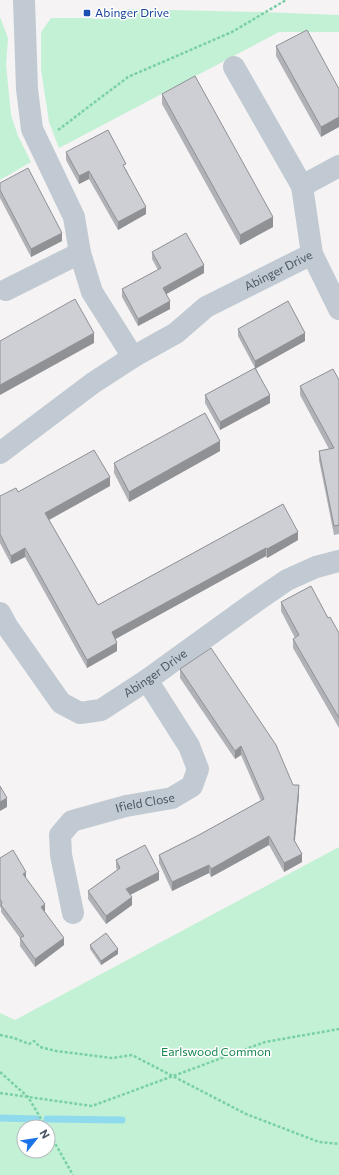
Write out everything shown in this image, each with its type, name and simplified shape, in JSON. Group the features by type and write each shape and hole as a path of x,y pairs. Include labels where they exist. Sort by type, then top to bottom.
{"street":[{"path":"24,0 27,89 32,129 74,217 80,253 92,292 133,357"},
{"path":"234,67 302,186 312,254"},
{"path":"302,186 339,166"},
{"path":"6,290 80,253"},
{"name":"Abinger Drive","path":"0,453 93,383 133,357 176,333 206,307 312,254 339,309"},
{"name":"Abinger Drive","path":"2,624 61,703 80,713 101,710 147,680 287,580 316,568 339,561"},
{"name":"Ifield Close","path":"73,912 61,855 60,835 72,821 126,806 172,798 192,786 198,769 189,746 147,680"}],"path":[{"path":"39,145 128,78 232,32 286,0"},
{"path":"0,1093 92,1106 264,1042 339,1029"},
{"path":"0,1035 14,1038 29,1044 34,1041 40,1047 56,1051 112,1058 132,1055 246,1114 319,1142 339,1144"},
{"path":"0,1072 28,1097 41,1119"},
{"path":"56,1145 73,1175"}],"green space":[{"path":"127,9 339,15 339,32 279,32 59,148 49,122 41,69 41,32 51,18 102,19"},
{"path":"0,17 8,38 6,65 11,115 18,136 31,162 0,180"},
{"name":"Earlswood Common","path":"339,847 339,1175 0,1175 0,1013 15,1020"}],"building":[{"path":"307,30 339,89 339,117 321,127 276,46"},
{"path":"195,76 273,217 240,235 162,94"},
{"path":"108,130 126,164 123,165 146,207 118,222 89,171 79,176 66,152"},
{"path":"28,168 62,233 31,249 0,190 0,183"},
{"path":"186,233 204,265 163,288 170,301 138,319 122,289 161,268 152,252"},
{"path":"75,299 94,333 0,385 0,341"},
{"path":"288,301 305,333 255,361 238,329"},
{"path":"255,368 270,395 220,422 205,395"},
{"path":"333,369 339,380 339,525 334,526 319,451 334,448 300,386"},
{"path":"205,413 220,441 129,492 114,463"},
{"path":"94,450 110,477 45,513 98,605 283,504 298,532 112,632 117,643 87,660 25,548 11,556 0,534 0,496 16,488 18,492"},
{"path":"311,586 328,618 330,617 339,633 339,718 293,639 299,635 281,602"},
{"path":"211,648 276,745 293,785 299,785 294,840 302,854 284,863 269,836 211,869 209,865 172,882 159,855 264,799 241,746 235,751 180,669"},
{"path":"0,786 7,798 0,802"},
{"path":"145,845 159,872 126,889 132,897 106,916 88,891 120,868 116,860"},
{"path":"13,850 26,872 23,874 45,904 41,907 64,938 35,959 20,938 24,936 1,905 0,858"},
{"path":"106,933 118,949 101,961 90,945"}],"waterway":[{"path":"0,1118 37,1119"},
{"path":"56,1119 122,1120"}],"place":[{"name":"Abinger Drive","path":"87,13"}]}
